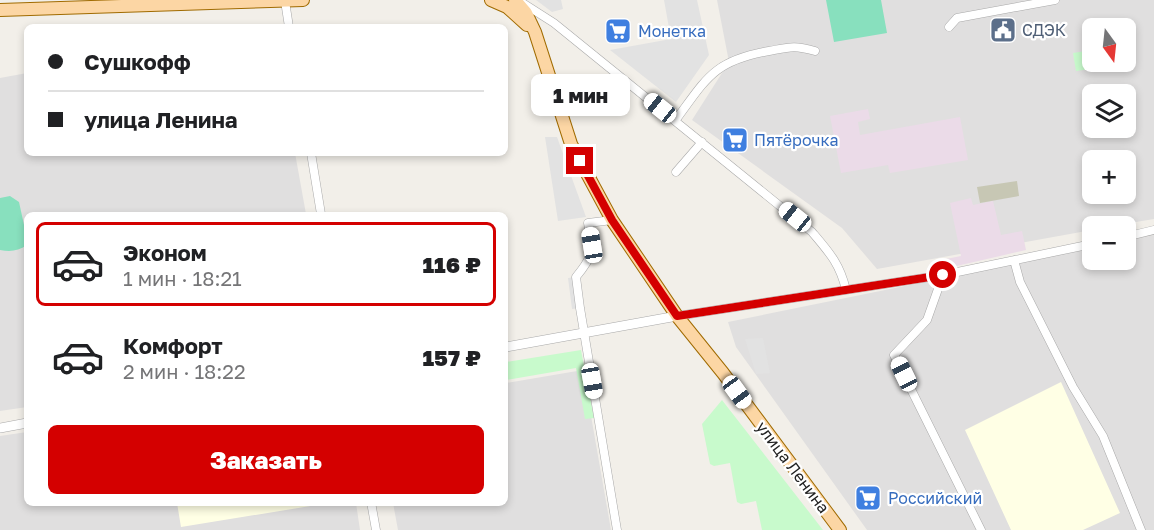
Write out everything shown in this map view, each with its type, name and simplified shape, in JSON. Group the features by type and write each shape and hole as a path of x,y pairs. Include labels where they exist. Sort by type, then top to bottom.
{"main road":[{"path":"54,0 68,8"},
{"path":"0,10 303,0"},
{"path":"491,0 507,7 535,32"},
{"name":"улица Ленина","path":"517,0 535,32 571,144 612,220 677,316 723,373 840,530"}],"street":[{"name":"улица Ленина","path":"517,0 554,22 812,232 835,259 846,290"},
{"path":"949,27 957,18 1055,0"},
{"path":"285,1 289,24"},
{"path":"675,121 711,75 719,67 735,59 754,53 796,46 815,51"},
{"path":"676,172 702,142"},
{"path":"311,156 321,212"},
{"path":"612,220 588,223 592,245 590,261 576,277 617,530"},
{"path":"1136,234 1154,230"},
{"path":"508,347 677,316 943,275 1082,246"},
{"path":"1014,260 1020,282 1072,387 1103,436 1141,530"},
{"path":"943,275 927,320 894,355 981,530"},
{"path":"0,428 24,424"},
{"path":"372,506 376,530"}],"shaded area":[{"path":"536,0 561,0 563,9 552,12"},
{"path":"664,0 697,0 709,55 676,102 610,50 671,39"},
{"path":"717,0 1154,0 1154,219 1136,222 1136,216 1082,216 1082,232 877,269 842,228 692,120 729,62"},
{"path":"24,74 24,156 296,156 306,212 24,212 24,407 0,411 0,78"},
{"path":"868,109 870,119 858,122 860,135 960,117 968,160 890,173 888,165 841,173 830,116"},
{"path":"545,137 557,137 586,217 558,221"},
{"path":"1017,181 1019,196 980,203 977,187"},
{"path":"971,198 973,205 993,201 1001,235 1022,231 1026,250 948,268 946,259 961,256 950,203"},
{"path":"1154,235 1154,530 867,530 736,347 728,322 1082,250 1082,270 1136,270 1136,239"},
{"path":"576,277 580,308 572,309 568,278"},
{"path":"763,338 770,373 756,374 745,339"},
{"path":"583,370 611,530 398,530 394,506 508,506 508,383"},
{"path":"1061,382 1120,513 1083,530 1011,530 965,430"},
{"path":"24,432 24,506 356,506 360,530 0,530 0,436"},
{"path":"178,506 310,506 181,527"}],"green space":[{"path":"826,0 881,0 887,33 834,42"},
{"path":"1082,52 1082,70 1076,71 1073,53"},
{"path":"10,196 19,202 24,225 24,246 17,250 0,250 0,198"},
{"path":"581,350 594,418 585,419 576,368 508,380 508,362"},
{"path":"722,400 823,530 762,530 756,501 741,504 737,502 730,463 714,466 710,464 702,424"}],"place":[{"name":"СДЭК","path":"1003,30"},
{"name":"Монетка","path":"618,31"},
{"name":"Пятёрочка","path":"735,140"},
{"name":"Российский","path":"868,498"}],"route":[{"path":"580,161 612,220 677,316 943,275"}]}
